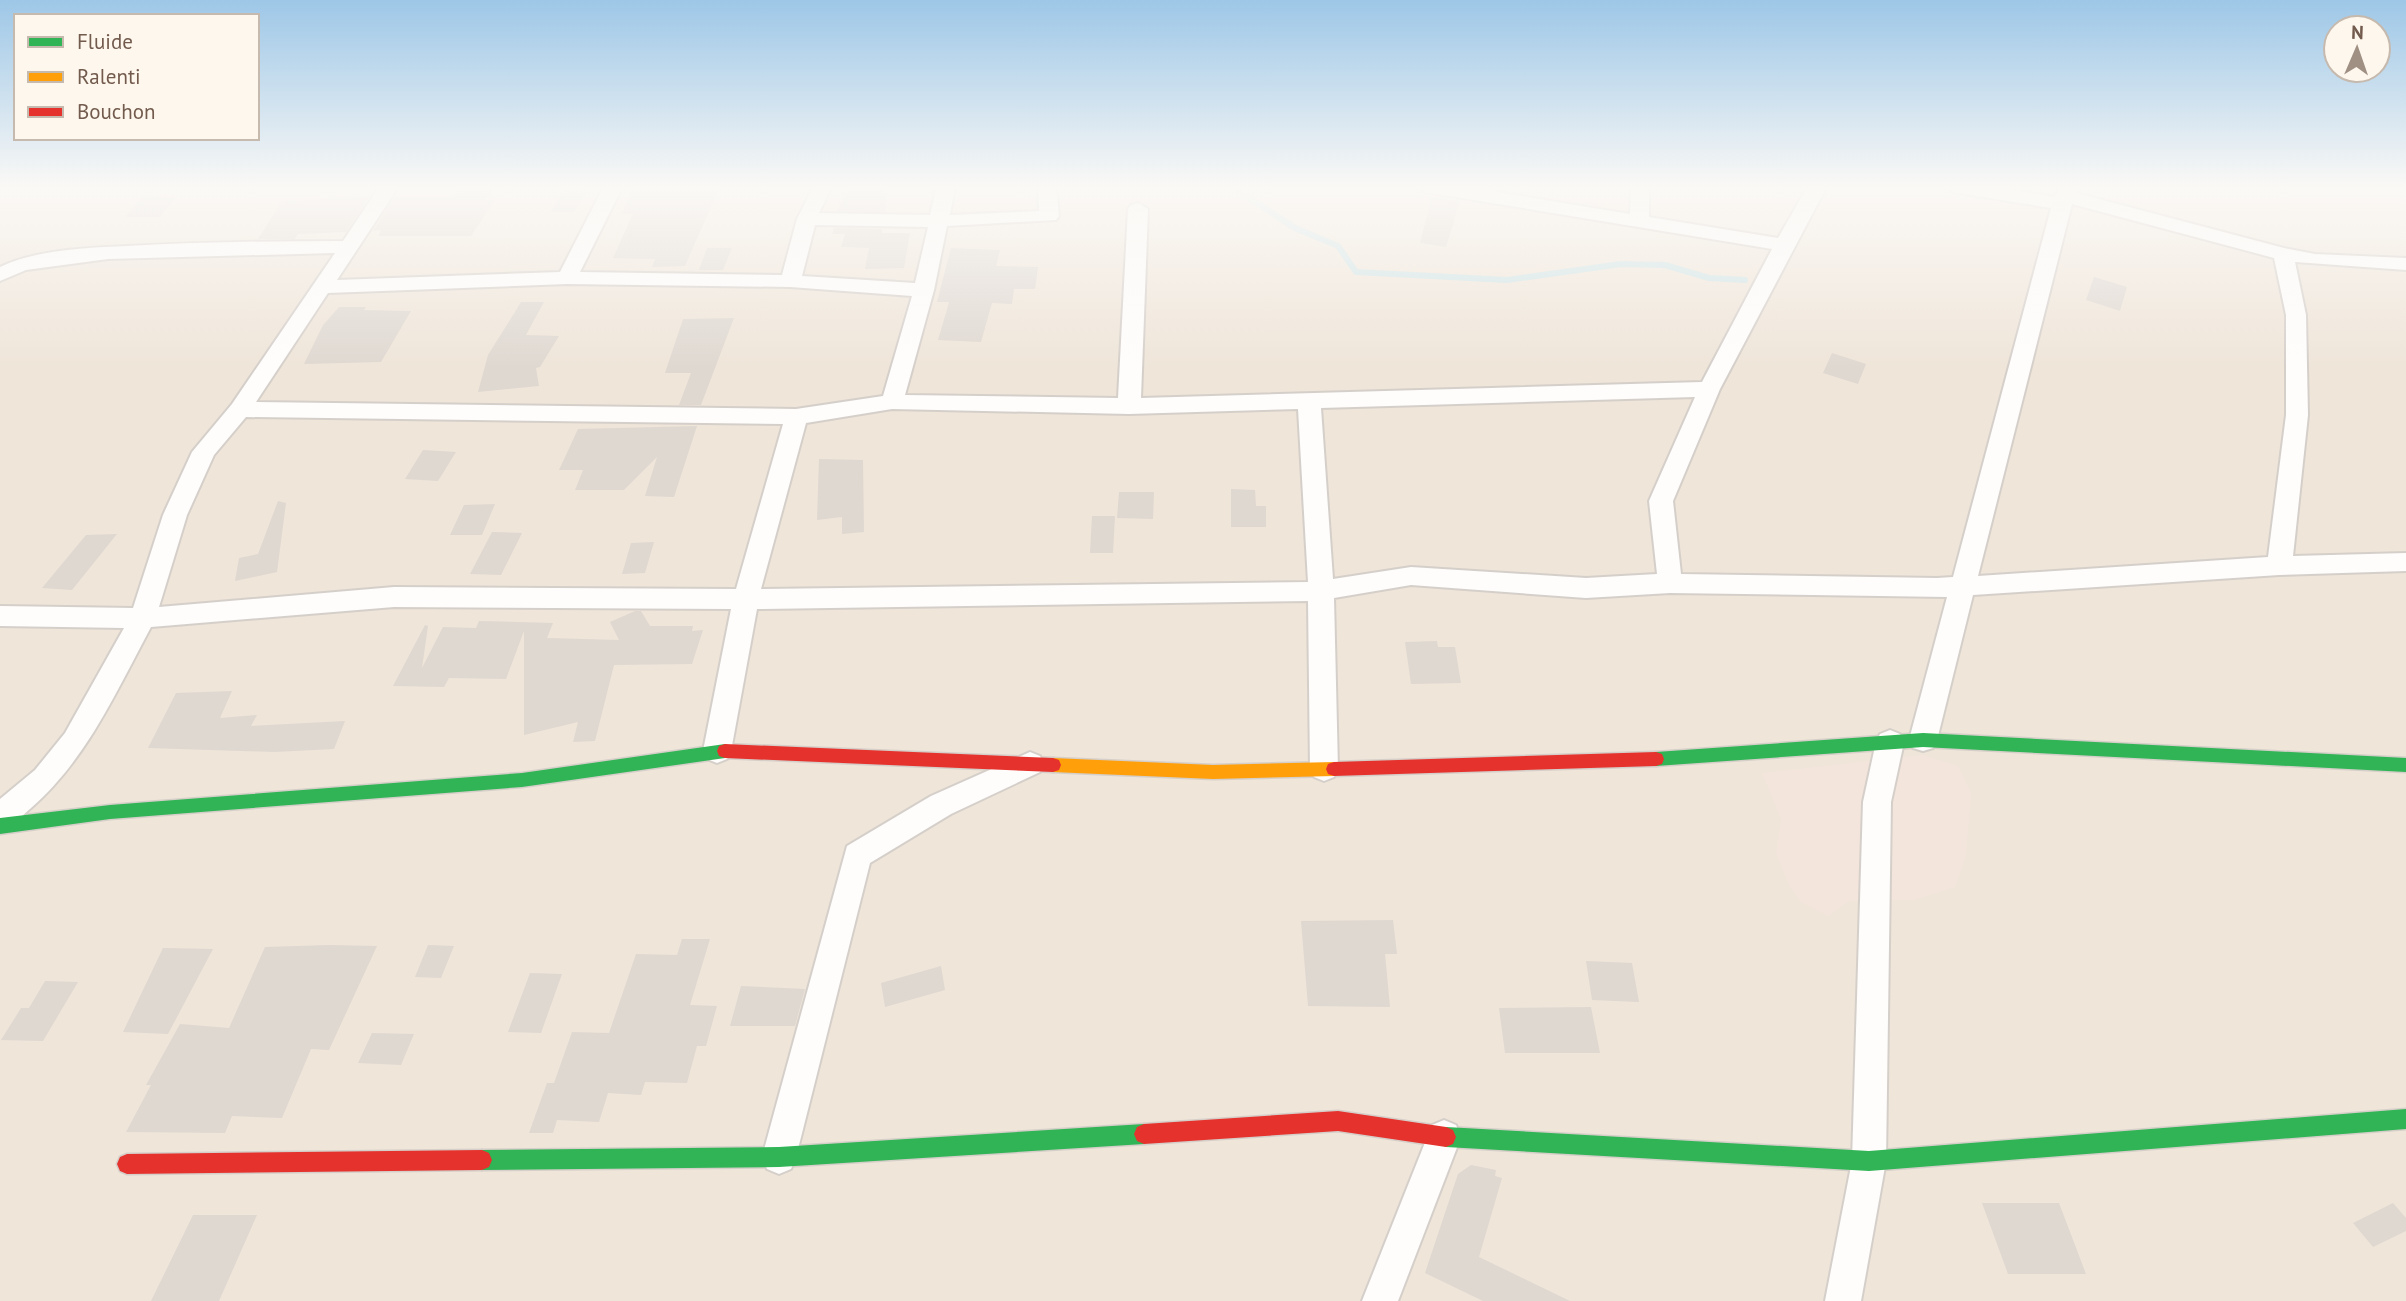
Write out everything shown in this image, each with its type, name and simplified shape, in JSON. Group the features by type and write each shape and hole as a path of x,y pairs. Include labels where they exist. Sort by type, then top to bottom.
{"street":[{"path":"0,275 4,270 21,264 112,253 213,248 348,247"},
{"path":"0,817 45,778 75,741 143,618 166,542 204,452 240,409 348,247"},
{"path":"567,278 583,247"},
{"path":"790,281 799,247"},
{"path":"892,402 924,290 933,247"},
{"path":"1129,406 1136,247"},
{"path":"1670,583 1661,501 1709,389 1783,247"},
{"path":"1923,740 2053,247"},
{"path":"2256,247 2315,260 2406,264"},
{"path":"2279,566 2297,415 2296,315 2283,254"},
{"path":"322,287 567,278 790,281 924,290"},
{"path":"240,409 796,417 892,402 1129,406 1709,389"},
{"path":"1309,401 1321,591 1324,769"},
{"path":"717,751 747,599 796,417"},
{"path":"0,617 143,618 394,597 747,599 1321,591 1411,576 1586,588 1670,583 1937,588 2279,566 2406,562"},
{"path":"0,826 110,812 522,780 717,751 1213,772 1596,763 1923,740 2406,765"},
{"path":"1843,1301 1869,1161 1877,802 1890,742"},
{"path":"779,1157 857,855 941,805 1030,764"},
{"path":"127,1164 779,1157 1338,1121 1444,1137 1869,1161 2406,1119"},
{"path":"1380,1301 1444,1137"}],"shaded area":[{"path":"0,247 2406,247 2406,1301 0,1301"},
{"path":"1923,755 1958,766 1971,793 1966,856 1955,887 1914,900 1849,901 1828,916 1801,902 1789,885 1776,853 1781,819 1762,773"}],"building":[{"path":"618,247 693,247 685,266 652,267 655,259 613,258"},
{"path":"841,247 908,247 904,268 865,269 869,248"},
{"path":"707,248 732,248 723,270 699,270"},
{"path":"951,248 1000,250 996,266 1038,267 1035,289 1014,289 1012,304 992,303 981,342 938,340 949,302 937,302"},
{"path":"2094,277 2127,287 2120,311 2086,300"},
{"path":"521,302 544,302 526,335 559,336 540,367 536,368 539,386 478,392 488,355"},
{"path":"339,307 411,311 381,362 304,364 323,325"},
{"path":"734,318 701,405 679,405 691,373 665,373 683,319"},
{"path":"1832,353 1866,364 1858,384 1823,373"},
{"path":"697,426 674,497 645,496 657,457 624,490 575,490 583,470 559,470 578,429"},
{"path":"423,450 456,452 438,481 405,479"},
{"path":"819,459 863,460 864,532 842,534 842,517 817,520"},
{"path":"1231,489 1255,490 1256,506 1266,506 1266,527 1231,527"},
{"path":"1119,492 1154,492 1153,519 1117,518"},
{"path":"278,501 286,503 277,572 235,581 239,558 258,554"},
{"path":"495,504 482,535 450,535 464,505"},
{"path":"1092,516 1115,516 1113,553 1090,553"},
{"path":"492,532 522,533 501,575 470,574"},
{"path":"117,534 72,590 42,588 86,535"},
{"path":"654,542 645,573 622,574 631,543"},
{"path":"641,611 650,626 693,626 692,631 703,630 692,664 614,665 595,741 573,742 578,722 524,735 524,631 506,679 449,678 444,687 393,686 425,625 428,626 422,668 443,627 476,628 479,621 553,623 547,638 619,640 610,622"},
{"path":"1437,641 1438,647 1455,647 1461,683 1411,684 1405,642"},
{"path":"232,691 220,718 257,715 251,726 345,721 334,749 274,752 148,748 176,693"},
{"path":"1393,920 1397,954 1385,954 1390,1007 1308,1006 1301,921"},
{"path":"682,939 710,939 690,1005 717,1006 706,1046 697,1046 687,1083 645,1082 641,1095 608,1093 599,1122 557,1120 553,1133 529,1133 547,1083 554,1083 572,1032 609,1033 636,954 677,955"},
{"path":"428,945 454,946 441,978 415,977"},
{"path":"377,946 329,1050 311,1049 282,1118 232,1116 225,1133 126,1132 151,1085 146,1085 180,1024 229,1028 265,947"},
{"path":"163,948 213,949 168,1034 123,1032"},
{"path":"1586,961 1632,963 1639,1002 1592,1000"},
{"path":"941,966 945,990 885,1007 881,983"},
{"path":"530,973 562,974 541,1033 508,1032"},
{"path":"45,981 78,982 43,1041 1,1040 21,1008 29,1008"},
{"path":"741,986 805,989 795,1026 730,1026"},
{"path":"1591,1007 1600,1053 1505,1053 1499,1008"},
{"path":"372,1033 414,1034 401,1065 358,1063"},
{"path":"1471,1165 1496,1170 1495,1176 1502,1178 1479,1257 1570,1301 1483,1301 1425,1273 1458,1174"},
{"path":"1982,1203 2059,1203 2086,1274 2008,1274"},
{"path":"2393,1203 2406,1218 2406,1231 2373,1247 2353,1223"},
{"path":"193,1215 257,1215 219,1301 151,1301"}],"waterway":[{"path":"1338,247 1356,272 1507,280 1621,264 1665,265 1709,278 1745,280"}],"traffic: fast":[{"path":"1656,759 1923,740 2406,765"},
{"path":"0,826 110,812 522,780 725,751"},
{"path":"1446,1137 1869,1161 2406,1119"},
{"path":"482,1160 779,1157 1144,1134"}],"traffic: slow":[{"path":"1053,765 1213,772 1334,769"}],"traffic: jam":[{"path":"725,751 1053,765"},
{"path":"1334,769 1656,759"},
{"path":"1144,1134 1338,1121 1446,1137"},
{"path":"127,1164 482,1160"}]}
